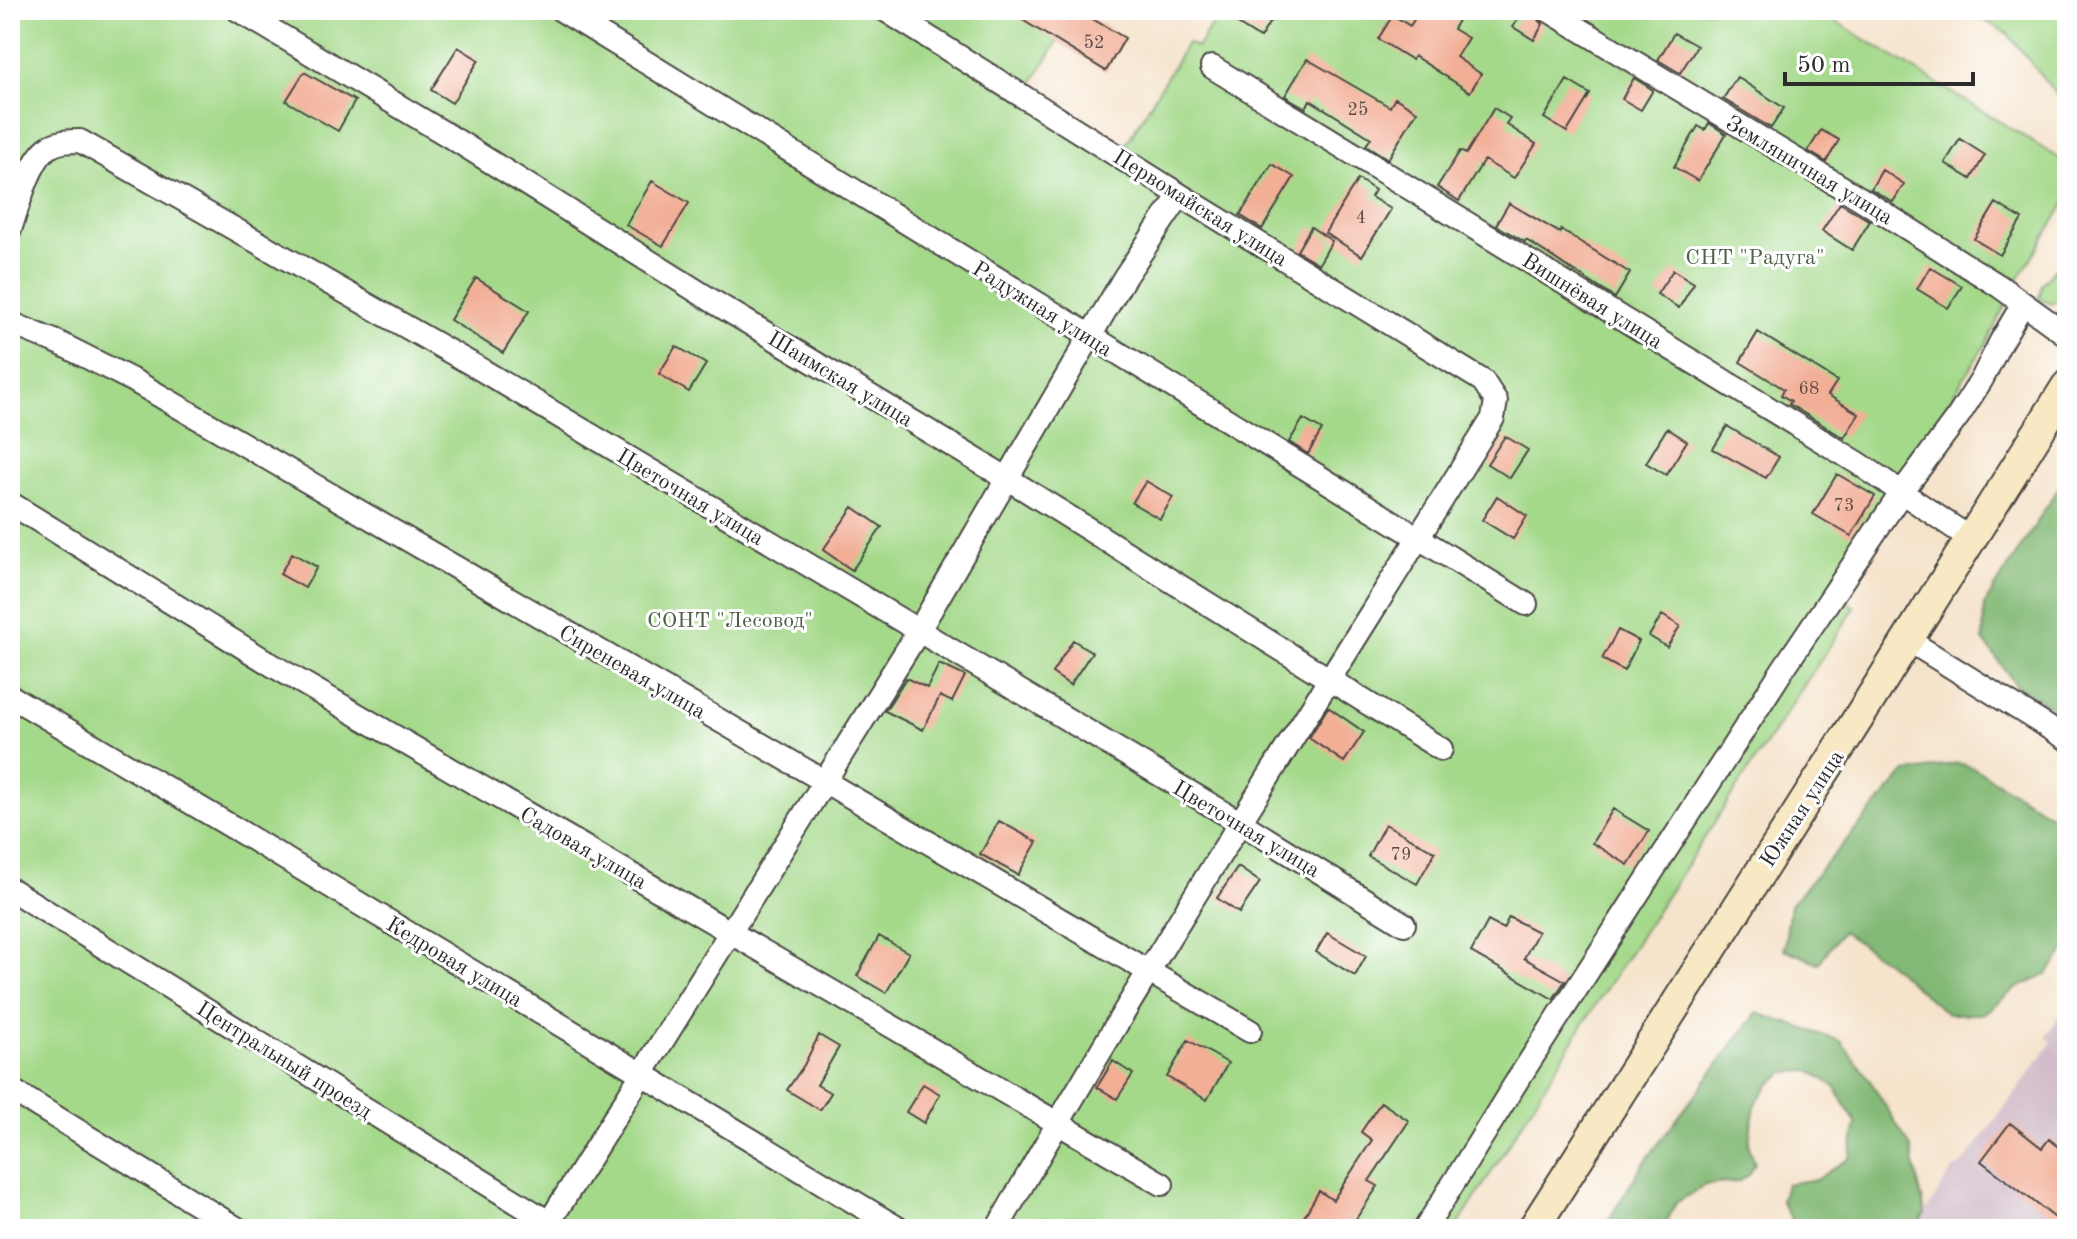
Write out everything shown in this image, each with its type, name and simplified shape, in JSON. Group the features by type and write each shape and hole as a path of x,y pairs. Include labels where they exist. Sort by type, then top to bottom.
{"main road":[{"name":"Южная улица","path":"1533,1229 2067,386"}],"street":[{"name":"Шаимская улица","path":"238,10 1008,479 1441,749"},
{"name":"Радужная улица","path":"561,10 1526,604"},
{"name":"Первомайская улица","path":"885,10 1483,381 1496,401 1493,418 1418,537"},
{"name":"Земляничная улица","path":"1548,10 1884,213 1999,286 2067,335"},
{"name":"Вишнёвая улица","path":"1212,67 1858,463 1971,539"},
{"name":"Цветочная улица","path":"10,230 29,173 46,149 65,141 80,141 475,366 1241,823 1404,924"},
{"path":"552,1227 642,1074 918,632 1124,278 1180,195"},
{"path":"1425,1229 1765,695 1902,492 1959,415 2023,304"},
{"name":"Сиреневая улица","path":"10,323 59,343 136,382 1250,1031"},
{"name":"Садовая улица","path":"10,503 272,665 1162,1184"},
{"path":"997,1229 1148,972 1418,537"},
{"path":"1908,640 2067,739"},
{"name":"Кедровая улица","path":"10,696 899,1229"},
{"name":"Центральный проезд","path":"10,889 552,1227"},
{"path":"10,1089 238,1229"}],"shaded area":[{"path":"2067,1004 2067,1229 1915,1229 1953,1169 1964,1163 2052,1042 2046,1037"}],"green space":[{"name":"СОНТ \"Лесовод\"","path":"10,10 1064,10 1073,16 1030,87 1125,146 1187,43 1197,48 1221,10 1817,10 2067,163 2067,200 2016,283 1987,342 1829,588 1855,607 1585,1021 1456,1229 10,1229"},
{"path":"1967,10 2067,10 2067,108 2008,34"},
{"path":"2067,254 2067,295 2051,304 2039,299 2042,284"},
{"path":"2067,475 2067,716 2017,686 1983,640 1984,605"},
{"path":"1958,763 1974,768 2067,825 2067,949 2046,975 2015,989 1983,1014 1947,1014 1888,963 1842,931 1819,963 1784,949 1790,905 1905,773"},
{"path":"1757,1013 1841,1041 1869,1079 1910,1146 1925,1213 1915,1229 1794,1229 1793,1221 1781,1201 1786,1184 1818,1179 1850,1158 1856,1123 1835,1087 1811,1071 1785,1072 1770,1084 1756,1102 1749,1146 1755,1164 1749,1175 1738,1182 1705,1185 1676,1203 1663,1229 1603,1229 1643,1164"}],"building":[{"path":"1006,10 1077,10 1125,38 1106,71"},
{"path":"1244,10 1277,10 1260,38 1236,23"},
{"path":"1420,10 1464,10 1453,29 1468,38 1456,57 1481,74 1470,92 1414,56 1412,60 1378,39 1393,15 1410,26"},
{"path":"1524,10 1534,12 1543,24 1534,40 1513,27"},
{"path":"1674,33 1697,46 1680,73 1658,60"},
{"path":"458,47 479,60 452,103 431,90"},
{"path":"1307,59 1390,107 1395,98 1417,111 1388,159 1366,145 1371,138 1310,100 1306,108 1285,96"},
{"path":"304,72 355,101 338,131 286,101"},
{"path":"1737,77 1784,108 1771,128 1723,99"},
{"path":"1634,78 1653,90 1641,110 1622,99"},
{"path":"1567,80 1590,94 1567,132 1544,118"},
{"path":"1494,108 1510,118 1506,124 1536,144 1514,178 1484,160 1459,201 1437,187 1460,151 1466,154"},
{"path":"1709,123 1726,134 1698,181 1674,167 1698,126 1705,130"},
{"path":"1821,130 1839,140 1826,162 1808,151"},
{"path":"1960,139 1985,155 1971,179 1945,163"},
{"path":"1272,164 1294,177 1262,229 1240,215"},
{"path":"1882,170 1904,184 1893,202 1871,189"},
{"path":"1358,179 1375,190 1371,197 1391,209 1362,256 1325,233"},
{"path":"652,181 689,203 663,246 626,225"},
{"path":"1509,203 1560,233 1561,230 1630,273 1615,298 1526,240 1496,225"},
{"path":"1840,203 1870,221 1852,250 1822,231"},
{"path":"1996,203 2022,219 2000,255 1974,239"},
{"path":"1311,227 1332,241 1319,264 1297,251"},
{"path":"1930,267 1962,286 1948,308 1917,289"},
{"path":"1673,270 1694,283 1679,308 1657,294"},
{"path":"476,278 529,311 503,353 450,320"},
{"path":"1758,332 1837,381 1828,395 1859,414 1844,438 1789,404 1791,401 1781,395 1784,389 1740,362"},
{"path":"676,346 706,364 689,392 659,374"},
{"path":"1303,419 1322,430 1308,454 1289,442"},
{"path":"1727,426 1779,457 1766,478 1713,449"},
{"path":"1667,428 1687,441 1666,475 1646,463"},
{"path":"1505,436 1528,450 1510,478 1487,464"},
{"path":"1837,474 1875,496 1851,536 1813,514"},
{"path":"1146,481 1173,497 1160,519 1132,503"},
{"path":"1497,496 1527,516 1513,539 1482,520"},
{"path":"853,507 882,527 852,570 823,550"},
{"path":"292,553 317,567 305,588 280,574"},
{"path":"1662,615 1680,626 1667,647 1649,636"},
{"path":"1618,630 1639,641 1624,671 1602,659"},
{"path":"1073,640 1092,652 1070,685 1052,673"},
{"path":"939,664 965,676 952,702 940,696 923,730 885,711 906,678 927,688"},
{"path":"1328,707 1364,732 1344,762 1309,738"},
{"path":"1613,809 1649,831 1628,865 1592,843"},
{"path":"999,821 1037,842 1018,875 980,854"},
{"path":"1385,824 1435,852 1417,884 1368,856"},
{"path":"1238,867 1260,882 1239,913 1217,898"},
{"path":"1509,917 1538,932 1524,958 1565,981 1553,999 1471,952 1488,921 1503,929"},
{"path":"1327,933 1366,956 1355,976 1316,952"},
{"path":"879,936 909,953 886,993 857,976"},
{"path":"819,1035 839,1047 817,1085 831,1093 820,1110 787,1090"},
{"path":"1188,1040 1228,1063 1207,1100 1167,1077"},
{"path":"1113,1061 1133,1074 1117,1099 1097,1087"},
{"path":"923,1084 940,1094 924,1123 906,1112"},
{"path":"1381,1102 1409,1121 1369,1181 1378,1186 1349,1229 1297,1229 1319,1191 1333,1200 1372,1140 1361,1132"},
{"path":"2010,1123 2042,1148 2049,1139 2067,1153 2067,1227 1981,1161"}],"park label":[{"name":"СНТ \"Радуга\"","path":"1755,256"}]}
